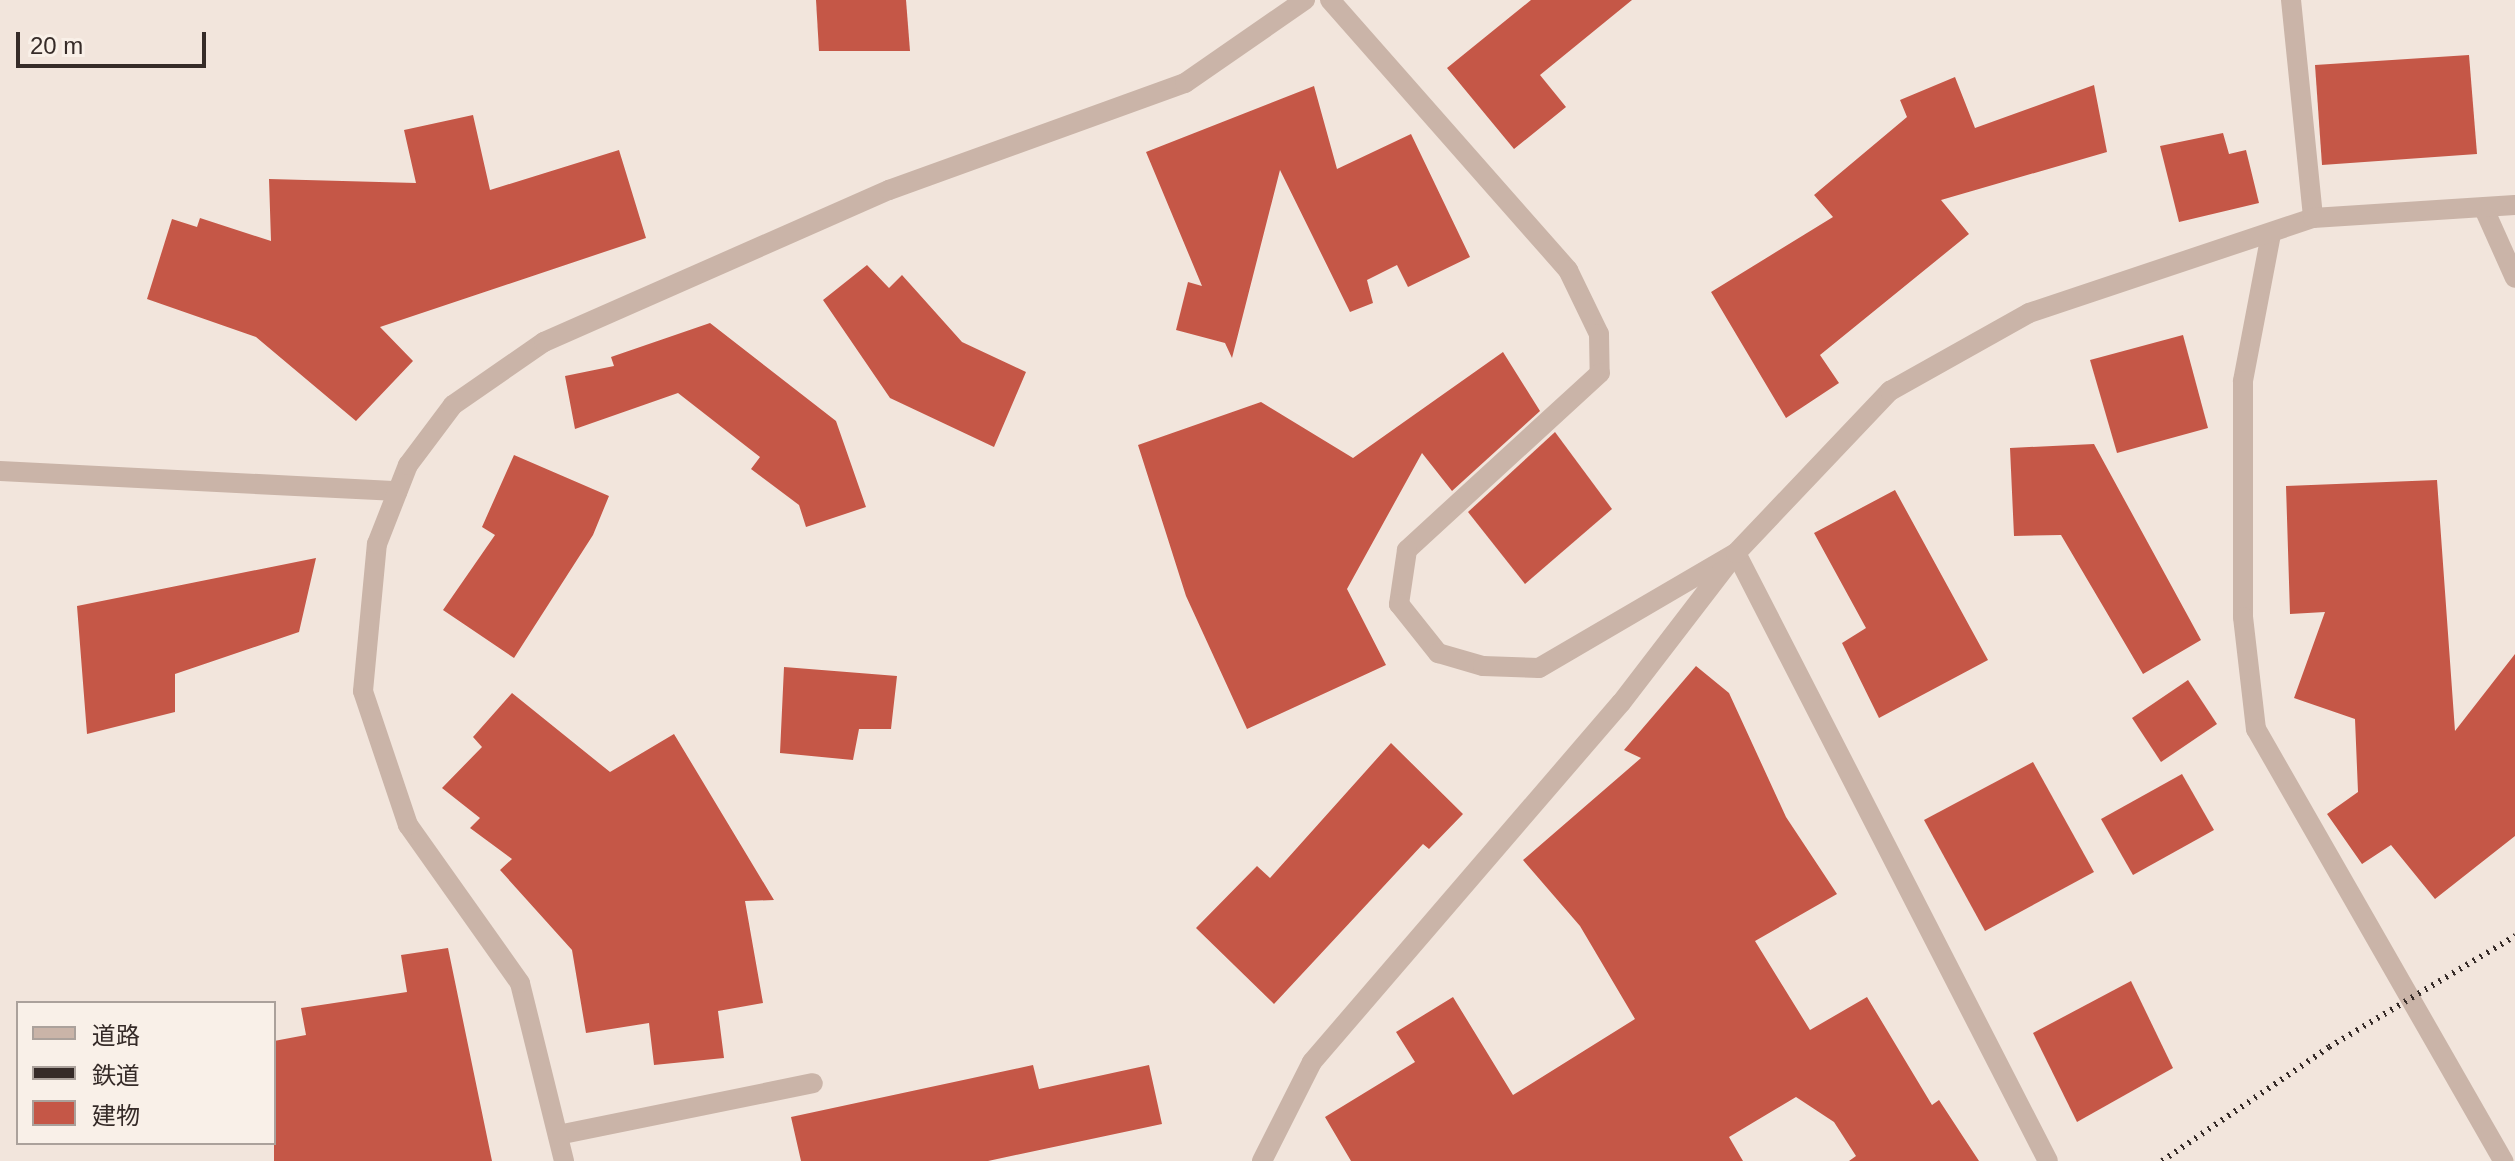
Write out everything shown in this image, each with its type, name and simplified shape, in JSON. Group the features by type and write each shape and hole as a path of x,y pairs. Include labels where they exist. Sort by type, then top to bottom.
{"street":[{"path":"564,1161 520,983 408,825 363,691 377,544 397,491 453,405 544,342 889,190 1185,83 1305,0"},
{"path":"1330,0 1568,270 1599,334 1600,373 1407,550 1399,604 1438,653 1483,666 1539,668 1736,553"},
{"path":"2291,0 2313,218"},
{"path":"1262,1161 1312,1062 1621,703 1736,553 1890,391 2029,313 2313,218 2485,211 2515,205"},
{"path":"2485,211 2515,278"},
{"path":"2271,234 2243,381 2243,617 2256,729 2503,1161"},
{"path":"0,471 397,491"},
{"path":"1736,553 2048,1161"},
{"path":"558,1135 813,1083"}],"building":[{"path":"816,0 906,0 910,51 819,51"},
{"path":"1531,0 1632,0 1540,75 1566,107 1514,149 1447,68"},
{"path":"2469,55 2477,154 2322,165 2315,65"},
{"path":"1955,77 1975,128 2094,85 2107,152 1941,200 1969,234 1820,355 1839,383 1786,418 1711,292 1833,217 1814,195 1907,117 1900,100"},
{"path":"1314,86 1337,169 1411,134 1470,257 1408,287 1397,265 1367,280 1373,303 1350,312 1280,170 1232,358 1225,343 1176,330 1188,282 1202,286 1146,152"},
{"path":"473,115 490,190 619,150 646,238 380,327 413,361 356,421 256,337 147,299 172,219 197,227 200,218 271,241 269,179 416,183 404,130"},
{"path":"2223,133 2229,154 2246,150 2259,203 2179,222 2160,146"},
{"path":"867,265 889,288 902,275 962,342 1026,372 994,447 890,398 823,300"},
{"path":"710,323 836,421 866,507 806,527 799,505 751,469 760,457 678,393 575,429 565,376 614,366 611,357"},
{"path":"2183,335 2208,428 2117,453 2090,360"},
{"path":"1503,352 1540,411 1452,491 1422,453 1347,589 1386,665 1247,729 1186,596 1138,445 1261,402 1353,458"},
{"path":"1555,432 1612,509 1525,584 1468,512"},
{"path":"2094,444 2201,640 2143,674 2061,535 2014,536 2010,448"},
{"path":"514,455 609,496 593,535 514,658 443,610 495,535 482,527"},
{"path":"2437,480 2455,731 2515,654 2515,836 2435,899 2391,845 2362,864 2327,814 2358,792 2355,719 2294,698 2325,612 2290,614 2286,486"},
{"path":"1895,490 1988,660 1879,718 1842,643 1866,628 1814,533"},
{"path":"316,558 299,632 175,674 175,712 87,734 77,606"},
{"path":"1696,666 1729,693 1786,817 1837,894 1755,941 1810,1030 1867,997 1932,1105 1939,1100 1979,1161 1849,1161 1856,1156 1834,1122 1796,1097 1729,1137 1743,1161 1351,1161 1325,1117 1415,1062 1396,1032 1453,997 1513,1095 1635,1019 1580,926 1523,860 1641,758 1624,750"},
{"path":"784,667 897,676 891,729 859,729 853,760 780,753"},
{"path":"2188,680 2217,724 2161,762 2132,718"},
{"path":"512,693 610,772 674,734 774,900 745,901 763,1003 718,1011 724,1058 654,1065 649,1023 586,1033 572,950 500,870 512,859 470,828 480,818 442,788 482,747 473,737"},
{"path":"1391,743 1463,814 1429,849 1423,844 1274,1004 1196,928 1257,866 1270,878"},
{"path":"2033,762 2094,872 1985,931 1924,820"},
{"path":"2182,774 2214,830 2133,875 2101,819"},
{"path":"448,948 492,1161 274,1161 276,1041 306,1035 301,1008 407,992 401,955"},
{"path":"2131,981 2173,1068 2077,1122 2033,1033"},
{"path":"1033,1065 1039,1089 1149,1065 1162,1124 988,1161 801,1161 791,1117"}],"railway":[{"path":"2162,1161 2329,1047 2515,936"}]}
